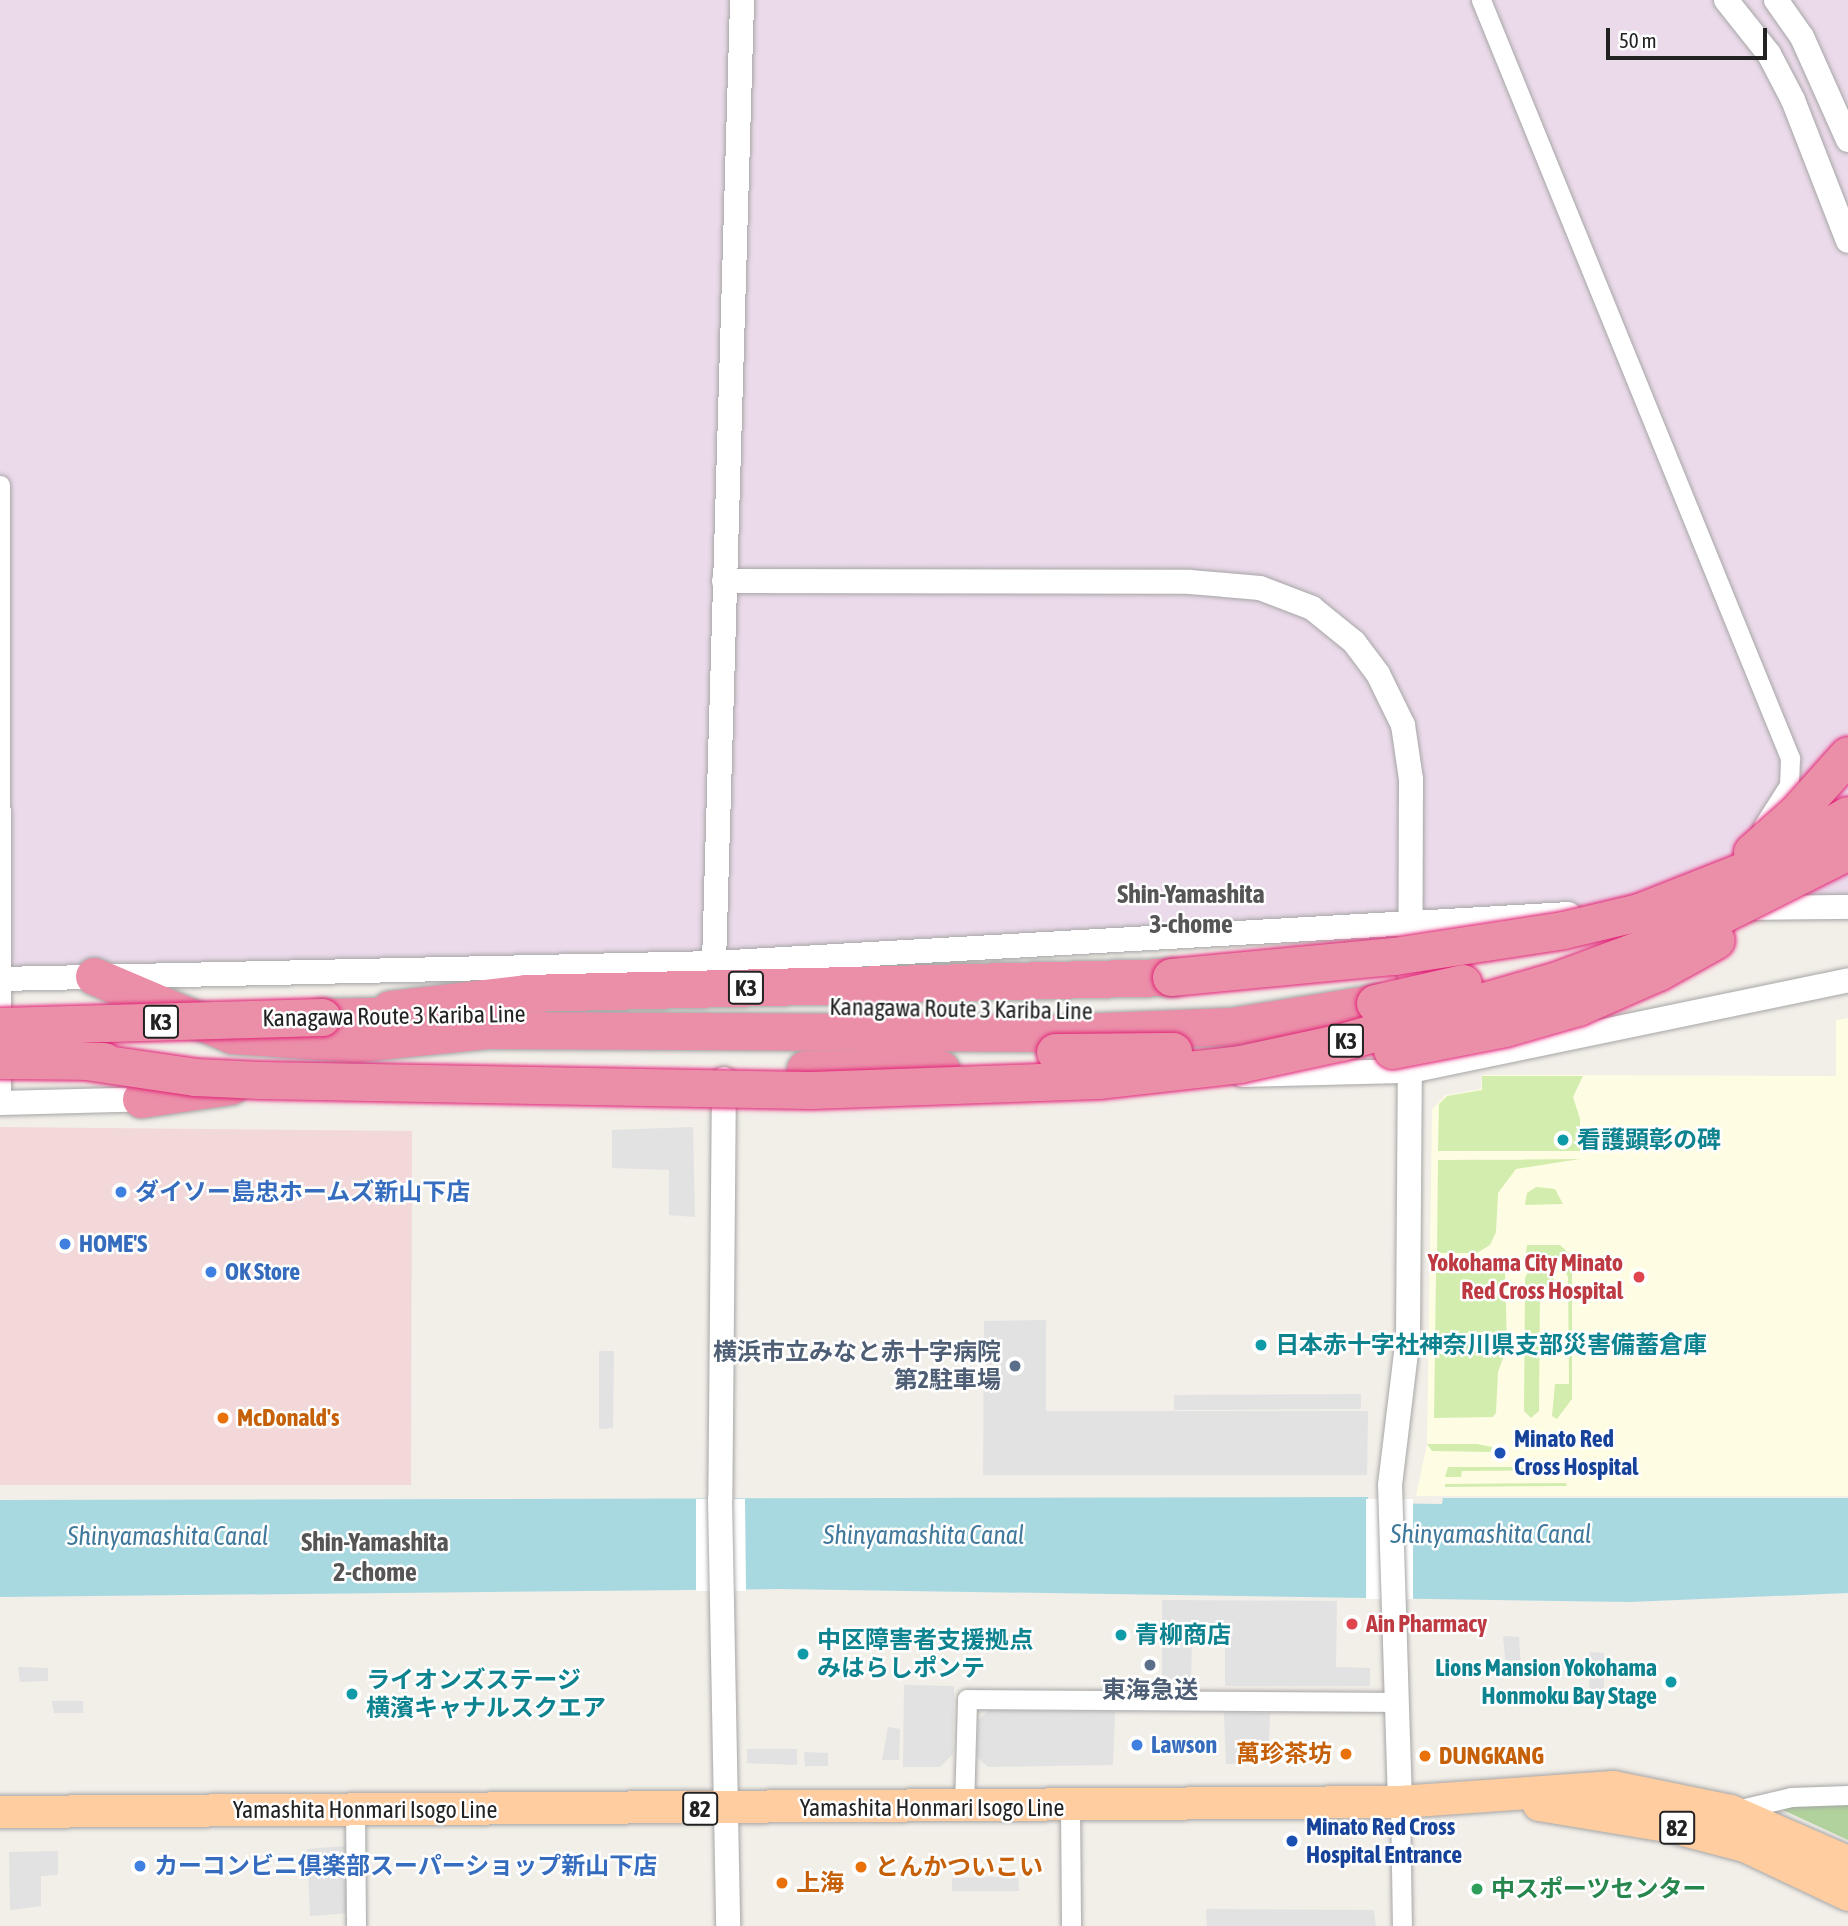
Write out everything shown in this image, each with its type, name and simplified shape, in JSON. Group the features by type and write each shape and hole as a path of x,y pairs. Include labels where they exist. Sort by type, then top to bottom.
{"highway":[{"name":"Kanagawa Route 3 Kariba Line","path":"0,1026 828,1008 1040,1012 1375,1003 1545,962 1641,923 1718,878 1759,846 1848,755"},
{"name":"K3","path":"323,1017 526,993 1171,977 1394,956 1552,932 1639,912 1768,861 1848,815"},
{"name":"Kanagawa Route 3 Kariba Line","path":"0,1060 475,1068 1113,1068 1314,1059 1454,1039 1577,1007 1658,972 1747,919 1848,830"},
{"name":"K3","path":"79,1060 195,1077 260,1080 811,1090 1098,1080 1227,1066 1342,1042 1560,979 1689,931 1848,851"},
{"name":"K3","path":"94,976 232,1035 356,1043 486,1030 1054,1033 1231,1026 1375,1003"},
{"name":"K3","path":"141,1099 484,1051 1272,1051 1454,1039"}],"main road":[{"name":"82","path":"1495,1798 1613,1787 1731,1811 1848,1862"},
{"name":"Yamashita Honmari Isogo Line","path":"0,1812 964,1808 1400,1802 1495,1798 1672,1827 1745,1846 1848,1895"}],"street":[{"path":"715,964 724,581 743,0"},
{"path":"1481,0 1790,758 1792,776 1785,794 1737,863 1731,908"},
{"path":"1726,0 1769,54 1787,89 1848,241"},
{"path":"1776,0 1808,48 1848,140"},
{"path":"0,485 0,1103 724,1079 1410,1071 1848,980"},
{"path":"724,581 1190,582 1260,589 1312,608 1354,642 1378,674 1403,725 1410,779 1408,1336 1390,1499 1390,1599 1400,1802 1402,1926"},
{"path":"0,979 715,964 1410,922 1731,908 1848,907"},
{"path":"724,1079 720,1499 728,1926"},
{"path":"964,1808 967,1699 1395,1702"},
{"path":"1731,1811 1791,1797 1848,1795"},
{"path":"1070,1807 1071,1926"},
{"path":"355,1810 356,1926"}],"shaded area":[{"path":"0,0 1848,0 1848,914 0,979"},
{"name":"Yokohama City Minato Red Cross Hospital","path":"1848,1018 1848,1496 1416,1496 1427,1444 1432,1109 1446,1095 1481,1089 1482,1075 1836,1076 1836,1020"},
{"path":"0,1127 412,1131 411,1485 0,1485"},
{"path":"693,1127 695,1217 669,1215 669,1170 612,1168 612,1130"},
{"name":"横浜市立みなと赤十字病院 第2駐車場","path":"1046,1320 1046,1411 1368,1411 1367,1475 983,1475 984,1321"},
{"path":"599,1351 614,1351 613,1428 599,1429"},
{"path":"1361,1394 1361,1409 1174,1410 1174,1395"},
{"path":"1162,1600 1337,1601 1336,1667 1370,1668 1370,1686 1225,1686 1225,1636 1192,1636 1191,1685 1162,1685"},
{"path":"1503,1636 1519,1637 1521,1668 1506,1668"},
{"path":"1590,1652 1604,1653 1604,1691 1589,1691"},
{"path":"18,1667 48,1668 48,1681 20,1682"},
{"path":"904,1685 954,1686 953,1754 940,1767 903,1767"},
{"path":"52,1701 83,1701 83,1713 54,1713"},
{"path":"988,1710 1115,1712 1113,1765 988,1767 977,1757 978,1721"},
{"path":"1224,1712 1270,1713 1268,1763 1226,1764"},
{"path":"888,1727 900,1729 899,1760 882,1760"},
{"path":"747,1749 797,1749 797,1765 747,1763"},
{"path":"804,1752 828,1753 828,1766 805,1766"},
{"path":"345,1846 349,1913 310,1916 307,1849"},
{"path":"58,1851 58,1875 41,1876 41,1906 10,1910 9,1852"},
{"path":"1018,1876 1019,1891 952,1891 952,1878"},
{"path":"1206,1909 1374,1910 1376,1926 1207,1926"}],"green space":[{"path":"1482,1076 1583,1076 1573,1097 1580,1119 1580,1151 1438,1151 1439,1104 1447,1096 1482,1090"},
{"path":"1580,1159 1516,1169 1498,1193 1496,1232 1490,1245 1477,1253 1437,1253 1438,1160"},
{"path":"1536,1187 1555,1189 1563,1204 1525,1205 1527,1193"},
{"path":"1527,1245 1560,1245 1572,1256 1572,1399 1557,1419 1552,1416 1555,1384 1569,1384 1568,1277 1560,1261 1526,1253"},
{"path":"1529,1270 1545,1270 1554,1279 1554,1287 1540,1288 1539,1411 1531,1418 1524,1411 1525,1278"},
{"path":"1505,1272 1507,1347 1498,1372 1496,1413 1493,1417 1434,1418 1436,1273"},
{"path":"1427,1444 1477,1444 1492,1447 1492,1452 1432,1451"},
{"path":"1448,1467 1567,1467 1567,1470 1462,1471 1461,1477 1445,1477"},
{"path":"1566,1483 1567,1486 1445,1487 1445,1484"},
{"path":"1848,1801 1848,1840 1768,1803"}],"water":[{"name":"Shinyamashita Canal","path":"1368,1497 1369,1503 1442,1504 1443,1498 1848,1498 1848,1593 1629,1602 780,1589 0,1597 0,1500"}],"pier":[{"path":"696,1499 745,1499 746,1591 696,1591"},
{"path":"1366,1499 1413,1499 1413,1599 1366,1599"}],"place":[{"name":"看護顕彰の碑","path":"1563,1140"},
{"name":"ダイソー島忠ホームズ新山下店","path":"121,1192"},
{"name":"HOME'S","path":"65,1244"},
{"name":"OK Store","path":"211,1272"},
{"name":"Yokohama City Minato Red Cross Hospital","path":"1639,1277"},
{"name":"日本赤十字社神奈川県支部災害備蓄倉庫","path":"1261,1345"},
{"name":"横浜市立みなと赤十字病院 第2駐車場","path":"1015,1366"},
{"name":"McDonald's","path":"223,1418"},
{"name":"Minato Red Cross Hospital","path":"1500,1453"},
{"name":"Ain Pharmacy","path":"1352,1624"},
{"name":"青柳商店","path":"1121,1635"},
{"name":"中区障害者支援拠点 みはらしポンテ","path":"803,1654"},
{"name":"東海急送","path":"1150,1665"},
{"name":"Lions Mansion Yokohama Honmoku Bay Stage","path":"1671,1682"},
{"name":"ライオンズステージ 横濱キャナルスクエア","path":"352,1694"},
{"name":"Lawson","path":"1137,1745"},
{"name":"萬珍茶坊","path":"1346,1754"},
{"name":"DUNGKANG","path":"1425,1756"},
{"name":"Minato Red Cross Hospital Entrance","path":"1292,1841"},
{"name":"カーコンビニ倶楽部スーパーショップ新山下店","path":"140,1866"},
{"name":"とんかついこい","path":"861,1867"},
{"name":"上海","path":"782,1883"},
{"name":"中スポーツセンター","path":"1477,1889"}],"district":[{"name":"Shin-Yamashita 3-chome","path":"1191,910"},
{"name":"Shin-Yamashita 2-chome","path":"375,1558"}]}
